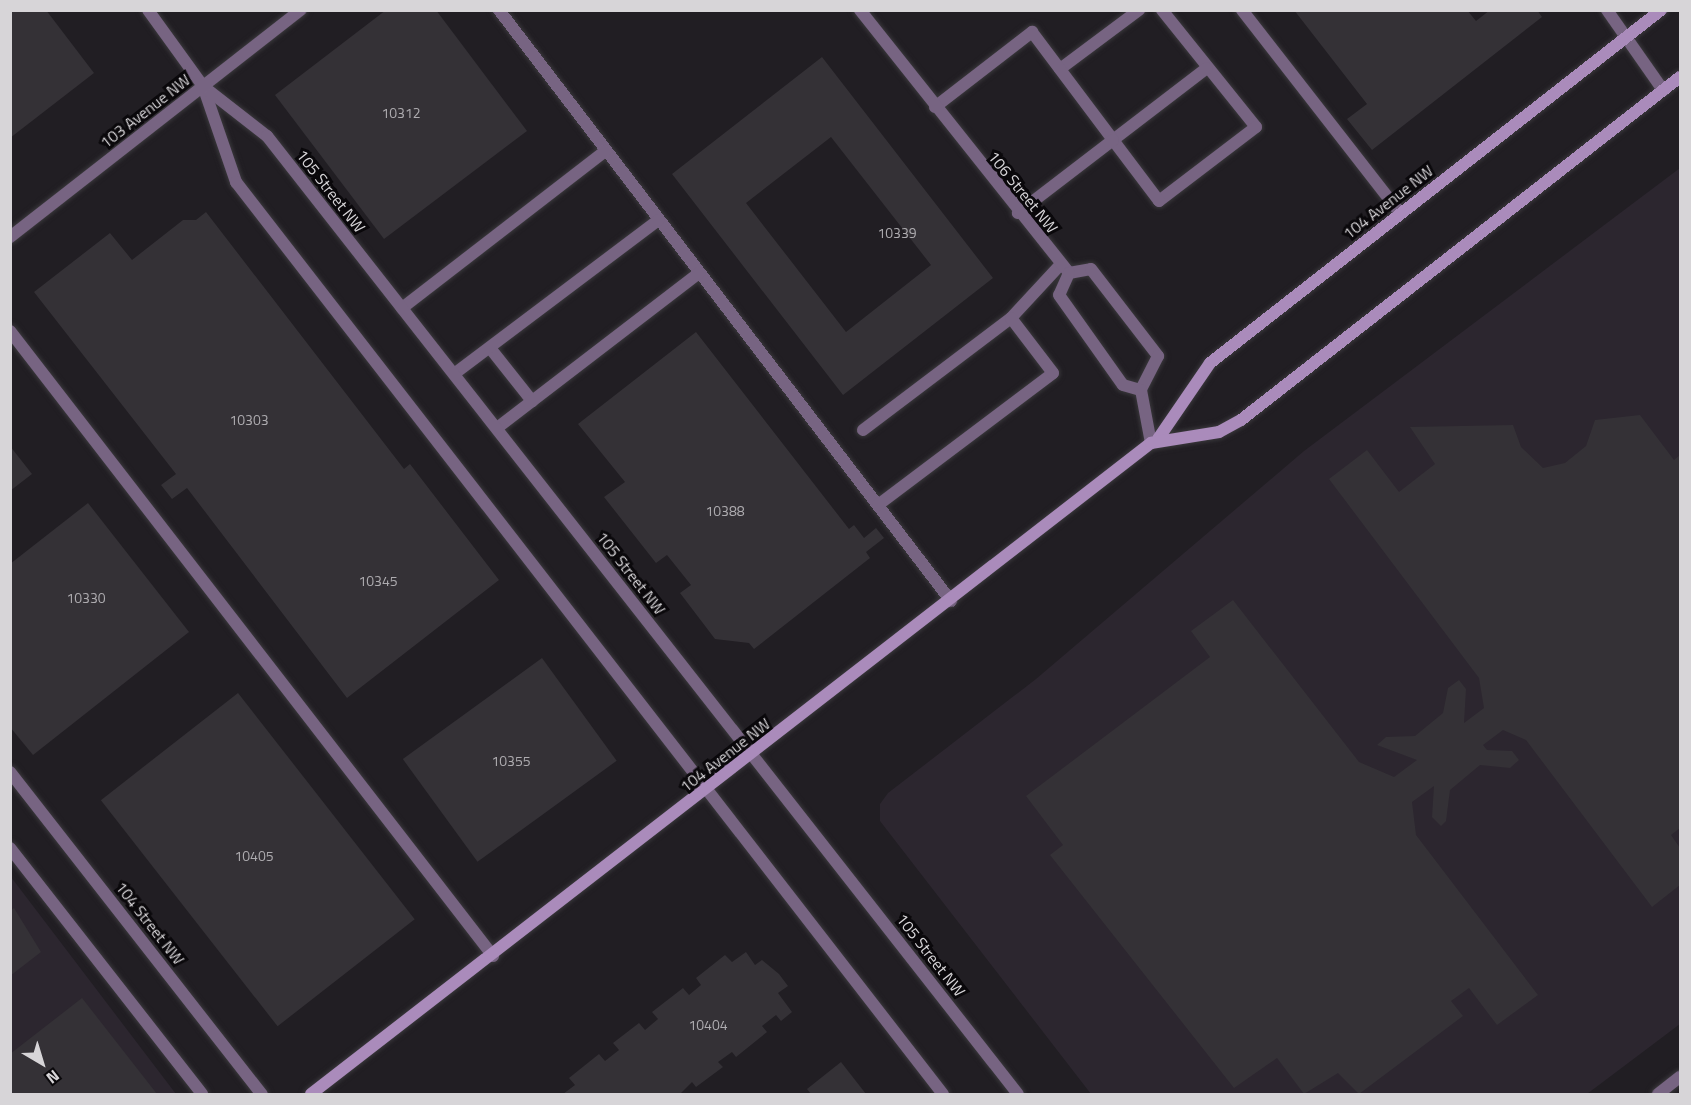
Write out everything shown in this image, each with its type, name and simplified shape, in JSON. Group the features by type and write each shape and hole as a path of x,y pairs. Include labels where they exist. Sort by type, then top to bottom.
{"main road":[{"name":"104 Avenue NW","path":"310,1095 493,956 1155,441 1210,363 1661,10"},
{"path":"1155,441 1219,432 1241,420 1680,77"}],"street":[{"name":"105 Street NW","path":"148,10 203,86 267,136 1018,1095"},
{"name":"103 Avenue NW","path":"10,237 301,10"},
{"path":"499,10 951,601"},
{"name":"106 Street NW","path":"860,10 1018,213 1065,268"},
{"path":"1060,69 1139,10"},
{"path":"935,107 1032,32 1160,201 1256,127 1161,10"},
{"path":"1242,10 1400,213"},
{"path":"1607,10 1663,90"},
{"path":"1018,213 1207,68"},
{"name":"105 Street NW","path":"203,86 236,182 944,1095"},
{"path":"402,308 605,151"},
{"path":"454,374 658,220"},
{"path":"863,430 1011,318 1065,268 1091,269 1158,356 1141,390 1155,441"},
{"path":"1065,268 1059,295 1123,385 1141,390"},
{"path":"497,428 699,273"},
{"path":"878,505 1053,374 1011,318"},
{"path":"10,331 493,956"},
{"path":"490,348 532,401"},
{"name":"104 Street NW","path":"10,772 262,1095"},
{"path":"10,848 202,1095"},
{"path":"1658,1095 1680,1077"}],"shaded area":[{"path":"1680,168 1680,1024 1587,1094 1091,1094 880,821 880,804 888,793 1036,679 1304,451"},
{"path":"11,877 176,1094 11,1094"}],"building":[{"path":"10,10 46,10 94,73 10,138"},
{"path":"386,10 436,10 527,131 384,239 275,95"},
{"path":"1294,10 1467,10 1476,21 1490,10 1537,10 1542,17 1372,150 1347,119 1367,104"},
{"path":"822,57 993,278 843,395 672,174","holes":["831,137 931,265 846,332 746,203"]},
{"path":"206,212 404,469 410,464 499,580 347,698 187,488 172,499 161,485 176,474 34,292 110,233 132,260 183,220 196,220"},
{"path":"696,332 849,529 854,525 864,538 876,528 884,538 866,552 870,558 754,649 749,643 715,639 680,593 691,585 667,555 656,563 604,497 625,482 578,424"},
{"path":"1640,415 1674,460 1680,455 1680,828 1671,835 1680,848 1680,885 1652,907 1526,740 1503,730 1483,745 1487,750 1512,751 1519,760 1510,768 1480,765 1450,790 1446,821 1441,826 1432,817 1434,786 1412,802 1416,835 1538,995 1497,1025 1469,988 1451,1001 1463,1016 1359,1094 1338,1073 1304,1094 1277,1058 1234,1088 1050,855 1063,845 1026,796 1210,657 1191,631 1233,600 1359,762 1394,777 1417,760 1377,745 1386,737 1415,736 1443,713 1448,688 1459,680 1466,689 1464,723 1484,708 1479,678 1329,479 1367,450 1399,492 1435,464 1410,427 1513,425 1521,447 1543,468 1565,463 1586,446 1595,420"},
{"path":"10,446 32,474 10,491"},
{"path":"88,503 189,632 33,755 10,727 10,564"},
{"path":"542,658 617,761 477,862 403,759"},
{"path":"238,693 415,919 278,1026 101,800"},
{"path":"14,908 41,952 10,976 10,911"},
{"path":"746,952 755,965 762,960 779,974 788,986 778,993 792,1012 781,1021 776,1015 762,1026 767,1032 736,1057 732,1052 718,1062 723,1067 696,1087 692,1082 680,1094 563,1094 575,1085 569,1078 599,1054 605,1061 619,1050 613,1043 639,1023 645,1030 658,1019 652,1012 683,988 689,995 701,985 696,978 725,955 732,962"},
{"path":"82,998 157,1094 10,1094 10,1054"},
{"path":"841,1062 866,1094 811,1094 807,1089"}]}
